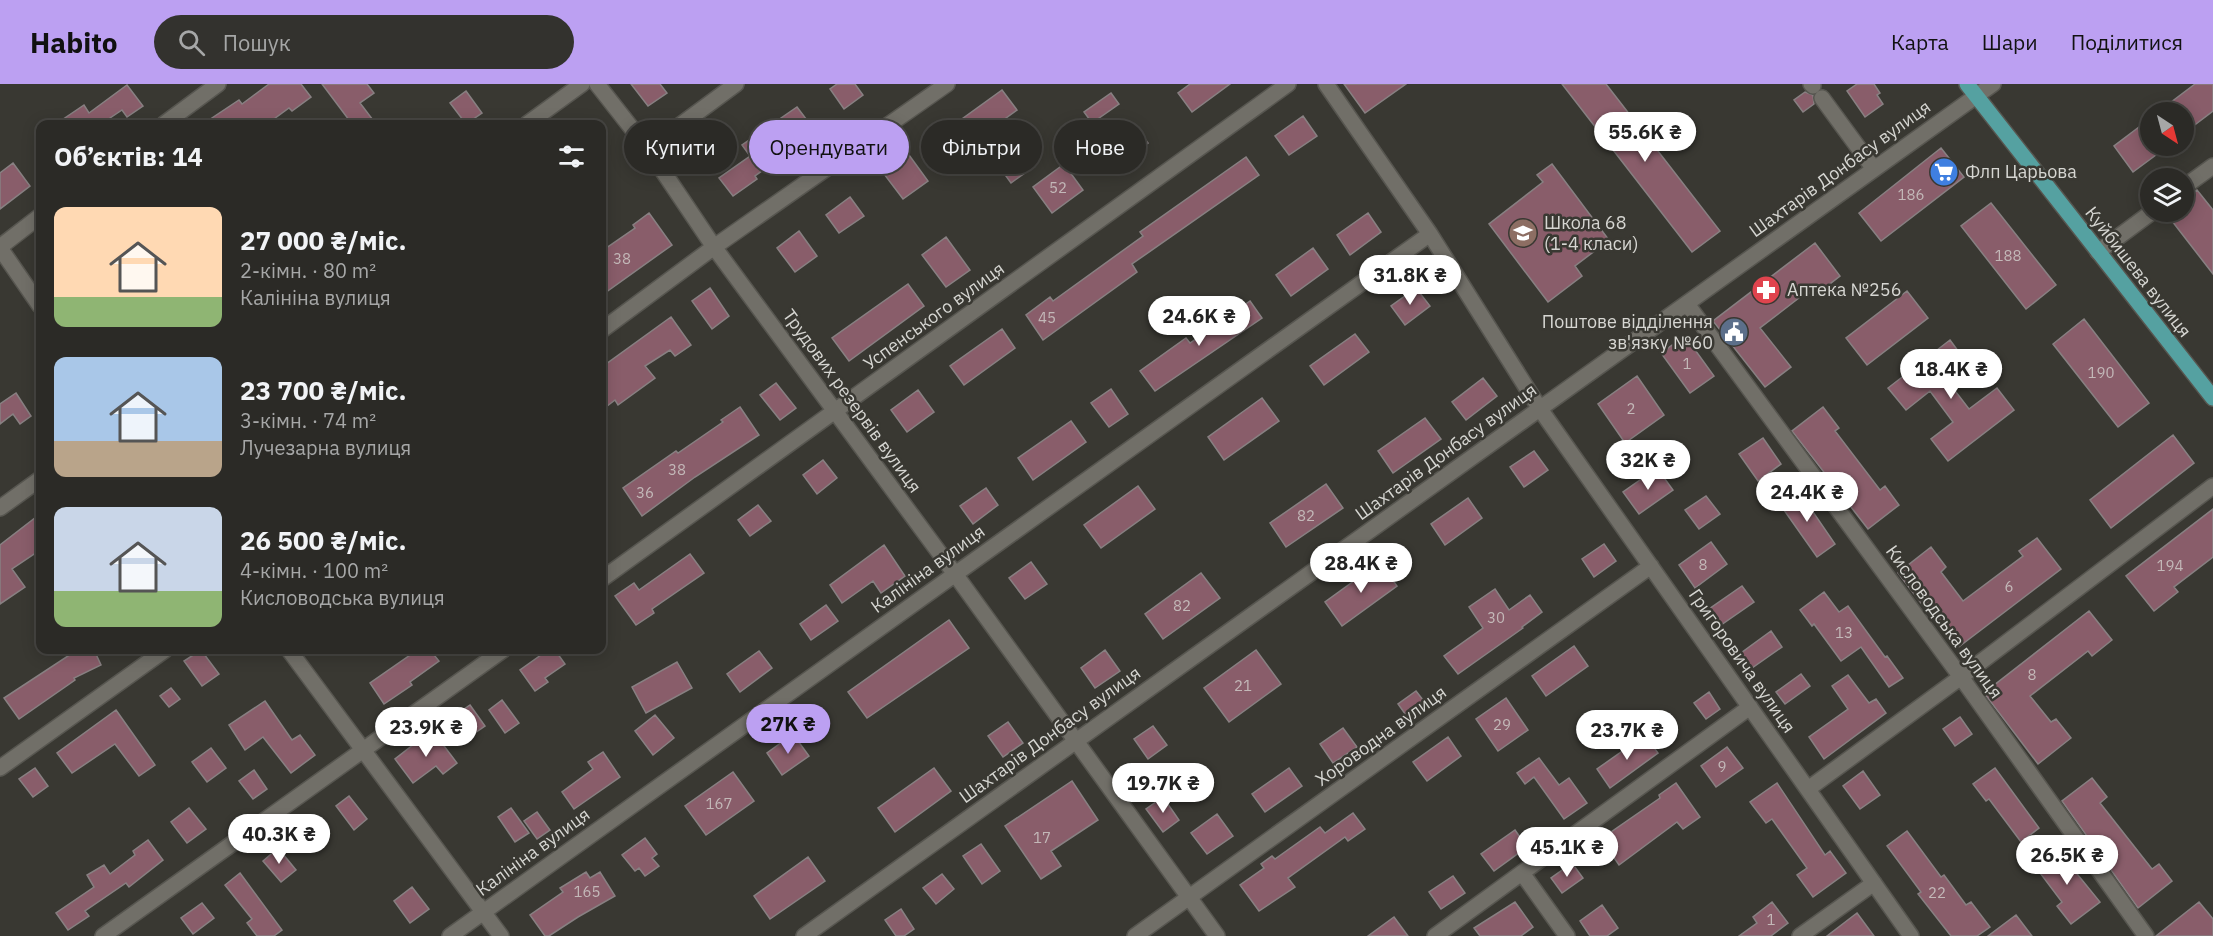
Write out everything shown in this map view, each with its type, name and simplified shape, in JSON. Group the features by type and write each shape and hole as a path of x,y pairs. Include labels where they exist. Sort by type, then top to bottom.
{"main road":[{"name":"Куйбишева вулиця","path":"1971,90 2213,398"}],"street":[{"path":"169,120 218,84"},
{"path":"532,120 582,84"},
{"name":"Трудових резервів вулиця","path":"597,84 625,120"},
{"path":"687,120 736,84"},
{"path":"606,327 714,247 947,84"},
{"name":"Успенського вулиця","path":"606,576 1288,84"},
{"name":"Григоровича вулиця","path":"1326,84 1430,234 1540,409 1911,936"},
{"name":"Шахтарів Донбасу вулиця","path":"804,936 1874,169 1971,90 1993,84"},
{"path":"1815,89 1874,169"},
{"path":"2194,180 2213,166"},
{"name":"Трудових резервів вулиця","path":"665,174 714,247 955,574 1217,936"},
{"path":"36,219 0,247 36,300"},
{"path":"2098,252 2140,221"},
{"name":"Калініна вулиця","path":"450,936 1430,234"},
{"name":"Кисловодська вулиця","path":"1687,304 1961,677 2146,936"},
{"path":"0,507 36,482"},
{"path":"1808,789 1961,677 2213,486"},
{"name":"Хороводна вулиця","path":"1135,936 1651,566"},
{"path":"0,768 159,654"},
{"path":"292,654 501,936"},
{"path":"103,936 497,654"},
{"path":"1435,936 1750,707"},
{"path":"1522,873 1567,936"},
{"path":"1800,936 1874,883"}],"building":[{"path":"269,84 301,84 311,97 292,111 289,108 272,120 209,120 239,100 242,104"},
{"path":"322,84 367,84 374,93 360,103 373,120 349,120"},
{"path":"631,84 660,84 667,93 648,106"},
{"path":"837,84 855,84 863,95 844,109 830,89"},
{"path":"1190,84 1230,84 1192,112 1178,93"},
{"path":"1344,84 1406,84 1365,113"},
{"path":"1562,84 1606,84 1720,231 1692,252"},
{"path":"1857,84 1874,84 1883,104 1865,117 1847,91"},
{"path":"2195,84 2213,84 2213,111 2194,125 2194,102 2171,102"},
{"path":"127,85 143,106 127,117 122,110 107,120 62,120 84,105 89,113"},
{"path":"1002,90 1017,110 1003,120 962,119"},
{"path":"466,91 482,113 472,120 463,120 450,103"},
{"path":"1805,92 1813,95 1814,104 1803,112 1794,100"},
{"path":"1111,93 1119,104 1096,120 1090,120 1084,112"},
{"path":"797,107 807,120 778,120"},
{"path":"1303,116 1317,136 1289,155 1275,136"},
{"path":"2140,126 2140,156 2155,156 2133,172 2114,146"},
{"path":"749,140 749,155 742,145"},
{"path":"1941,148 1964,177 1881,241 1859,213"},
{"path":"909,155 928,181 903,199 884,174 909,174"},
{"path":"749,157 749,174 758,174 755,176 757,179 733,196 719,178 725,174 737,174 737,165"},
{"path":"1246,157 1259,175 1132,264 1137,272 1043,340 1026,315 1050,297 1053,301 1143,236 1140,232"},
{"path":"13,163 30,186 0,209 0,173"},
{"name":"Школа 68 (1-4 класи)","path":"1552,164 1609,240 1575,266 1582,276 1548,302 1489,224 1543,182 1537,175"},
{"path":"1054,171 1054,174 1071,174 1083,190 1052,213 1033,187"},
{"path":"1004,174 1023,174 1011,183"},
{"path":"2197,190 2213,210 2213,274 2173,222 2194,222 2194,192"},
{"path":"850,197 864,216 839,233 826,215"},
{"path":"1991,203 2056,285 2026,309 1961,226"},
{"path":"649,213 672,245 606,292 606,248 635,228 633,225"},
{"path":"1368,213 1381,232 1350,255 1337,235"},
{"path":"799,231 817,256 795,272 777,248"},
{"path":"946,237 970,270 946,287 922,255"},
{"path":"1815,243 1840,276 1813,297 1808,291 1760,328 1791,367 1765,387 1713,321"},
{"path":"1313,248 1328,269 1291,296 1276,275"},
{"path":"908,284 924,306 849,361 832,338"},
{"path":"710,288 729,316 712,329 692,301"},
{"path":"1416,288 1430,306 1405,325 1391,306"},
{"path":"1907,291 1928,318 1867,365 1846,338"},
{"path":"1250,301 1262,318 1155,391 1140,371 1186,338 1190,343"},
{"path":"671,317 691,345 675,356 670,350 645,366 655,378 618,405 615,400 606,407 606,364"},
{"path":"2084,319 2149,403 2118,427 2053,344"},
{"path":"1002,329 1015,348 964,385 950,366"},
{"path":"1355,334 1369,352 1324,385 1310,366"},
{"path":"1685,336 1714,376 1690,393 1661,353"},
{"path":"1950,340 1967,363 1946,379 1969,409 1997,388 2014,410 1948,461 1931,439 1953,422 1930,391 1906,410 1888,388"},
{"path":"1637,376 1664,415 1625,443 1598,404"},
{"path":"1483,378 1497,396 1466,420 1452,402"},
{"path":"776,383 796,408 780,420 760,395"},
{"path":"1111,389 1128,414 1109,427 1091,403"},
{"path":"918,390 934,412 907,432 891,410"},
{"path":"16,393 31,416 20,424 13,414 0,424 0,404"},
{"path":"1262,398 1279,421 1224,460 1208,437"},
{"path":"740,407 759,435 695,477 642,516 623,488 723,422 721,420"},
{"path":"1823,407 1839,428 1835,431 1880,490 1885,486 1899,505 1868,529 1792,431"},
{"path":"1425,418 1441,439 1393,473 1378,451"},
{"path":"1071,421 1086,442 1033,480 1018,458"},
{"path":"2173,435 2194,463 2111,528 2090,500"},
{"path":"1763,438 1781,464 1758,481 1739,454"},
{"path":"1534,451 1548,470 1524,487 1510,467"},
{"path":"823,460 837,478 817,494 803,475"},
{"path":"1657,468 1673,490 1639,514 1623,492"},
{"path":"1326,484 1343,508 1286,547 1270,523"},
{"path":"1138,486 1155,509 1101,548 1084,525"},
{"path":"986,488 998,505 973,524 960,506"},
{"path":"1798,490 1835,544 1817,557 1779,503"},
{"path":"1706,496 1720,514 1699,529 1685,510"},
{"path":"1468,498 1482,518 1445,545 1431,524"},
{"path":"758,505 771,521 750,536 738,520"},
{"path":"2213,509 2213,557 2174,587 2178,592 2154,611 2126,576"},
{"path":"36,517 36,553 12,569 25,587 0,604 0,545"},
{"path":"2037,538 2061,569 1956,649 1898,573 1931,547 1946,567 1941,572 1963,601 2023,556 2019,551"},
{"path":"1711,542 1727,564 1695,588 1679,565"},
{"path":"1604,544 1616,561 1594,577 1582,559"},
{"path":"884,545 905,576 881,593 873,581 842,603 830,585"},
{"path":"690,554 704,573 652,609 654,613 636,625 615,596 634,583 639,590"},
{"path":"1031,562 1047,584 1025,599 1009,578"},
{"path":"1380,562 1397,586 1342,626 1325,602"},
{"path":"1201,573 1220,598 1163,639 1145,614"},
{"path":"1742,586 1754,602 1721,625 1709,609"},
{"path":"1495,589 1509,610 1530,595 1542,612 1458,674 1444,656 1483,628 1469,607"},
{"path":"1824,592 1839,612 1848,606 1903,678 1889,687 1861,647 1841,661 1814,624 1812,626 1800,610"},
{"path":"826,605 838,621 811,640 800,624"},
{"path":"2089,611 2112,640 2092,656 2088,651 2030,696 2051,722 2056,719 2071,738 2038,764 1984,693"},
{"path":"949,620 969,648 867,718 848,692"},
{"path":"1771,631 1782,647 1752,668 1741,653"},
{"path":"1574,646 1588,666 1546,696 1532,676"},
{"path":"1105,650 1120,671 1095,688 1081,668"},
{"path":"1256,650 1281,684 1229,722 1204,688"},
{"path":"759,651 772,668 740,692 727,674"},
{"path":"71,654 96,654 101,665 74,678 75,680 19,719 4,698"},
{"path":"195,654 204,654 219,674 202,686 184,661"},
{"path":"433,654 439,661 410,682 412,685 384,704 370,683 410,655"},
{"path":"542,654 558,654 565,664 545,678 548,682 535,691 520,670"},
{"path":"677,662 692,688 646,713 632,687"},
{"path":"1801,674 1810,686 1785,704 1776,692"},
{"path":"1848,675 1869,703 1876,699 1886,713 1824,759 1809,737 1848,709 1832,686"},
{"path":"171,688 180,699 169,707 160,696"},
{"path":"1416,691 1427,705 1408,718 1398,704"},
{"path":"1709,692 1720,709 1706,719 1694,703"},
{"path":"1506,698 1528,730 1498,751 1476,719"},
{"path":"502,700 519,723 505,733 489,710"},
{"path":"265,701 292,740 300,735 315,755 291,773 263,737 245,750 229,725"},
{"path":"470,705 485,726 469,737 454,716"},
{"path":"116,710 155,765 139,776 115,744 72,773 57,753"},
{"path":"655,715 674,738 653,755 635,731"},
{"path":"1960,717 1972,734 1955,746 1943,729"},
{"path":"1008,722 1023,743 1003,757 988,736"},
{"path":"1153,726 1167,745 1148,759 1134,739"},
{"path":"1343,728 1357,747 1333,763 1320,744"},
{"path":"432,730 457,763 443,774 436,766 413,783 395,759"},
{"path":"793,734 809,756 782,775 767,753"},
{"path":"1645,735 1658,753 1610,788 1597,769"},
{"path":"1448,737 1461,756 1427,781 1413,762"},
{"path":"1727,747 1743,768 1716,787 1701,766"},
{"path":"211,748 226,768 207,782 192,762"},
{"path":"603,752 620,777 574,809 562,792 593,769 588,762"},
{"path":"1539,758 1559,785 1569,778 1587,803 1564,819 1534,777 1525,784 1517,773"},
{"path":"35,768 48,786 33,797 19,779"},
{"path":"934,768 951,791 895,832 878,808"},
{"path":"1289,768 1302,786 1265,812 1252,794"},
{"path":"1995,768 2039,828 2021,842 1989,799 1986,801 1973,784"},
{"path":"254,770 267,789 253,799 239,781"},
{"path":"1863,771 1880,795 1860,809 1843,786"},
{"path":"733,772 754,801 706,835 685,806"},
{"path":"2092,778 2107,797 2100,803 2152,869 2159,864 2172,881 2138,908 2062,801"},
{"path":"1072,781 1098,820 1051,851 1061,866 1041,879 1005,826"},
{"path":"1676,783 1700,817 1683,829 1677,822 1619,865 1601,839 1660,798 1659,795"},
{"path":"1777,783 1825,855 1830,851 1846,873 1813,897 1797,875 1807,868 1772,819 1766,823 1750,802"},
{"path":"349,796 367,819 354,830 336,806"},
{"path":"1163,797 1179,820 1163,832 1146,809"},
{"path":"189,808 206,829 187,843 171,822"},
{"path":"511,808 529,833 515,842 498,817"},
{"path":"537,812 550,830 537,839 524,821"},
{"path":"1353,813 1365,829 1348,841 1345,837 1288,878 1295,887 1259,911 1240,885 1264,868 1261,864 1272,856 1275,859 1320,827 1325,833"},
{"path":"1217,814 1233,836 1207,854 1191,833"},
{"path":"1515,830 1527,847 1494,871 1481,854"},
{"path":"1907,831 1941,877 1944,875 1966,905 1971,902 1990,927 1977,936 1951,936 1918,894 1921,892 1887,846"},
{"path":"645,838 657,854 652,858 659,866 645,876 639,868 635,871 622,855"},
{"path":"148,840 163,860 129,887 126,883 85,911 89,916 68,930 56,913 94,887 87,875 104,865 110,874 135,855 133,851"},
{"path":"981,844 1000,871 982,884 963,856"},
{"path":"278,848 296,870 281,882 263,861"},
{"path":"2056,848 2100,902 2071,924 2057,906 2062,902 2034,865"},
{"path":"808,857 825,881 770,919 754,896"},
{"path":"1572,863 1583,878 1562,893 1551,878"},
{"path":"586,872 590,878 600,872 615,896 549,936 545,936 530,915 563,892 560,888"},
{"path":"240,873 282,930 274,936 257,936 247,923 252,919 225,885"},
{"path":"942,874 954,889 936,904 923,888"},
{"path":"1453,876 1465,893 1441,909 1429,892"},
{"path":"412,887 429,909 410,923 394,901"},
{"path":"1515,902 1533,927 1521,936 1480,936 1474,928"},
{"path":"1772,902 1788,923 1771,936 1739,936 1757,923 1753,917"},
{"path":"2199,902 2213,919 2213,936 2156,936"},
{"path":"202,903 214,918 193,934 181,918"},
{"path":"1602,905 1618,928 1607,936 1590,936 1580,921"},
{"path":"901,909 914,929 904,936 896,936 885,920"},
{"path":"1857,913 1874,936 1827,936"},
{"path":"2016,915 2032,936 1988,936"},
{"path":"1394,917 1408,936 1368,936"}],"place":[{"name":"Флп Царьова","path":"1944,172"},
{"name":"Школа 68 (1-4 класи)","path":"1523,233"},
{"name":"Аптека №256","path":"1766,290"},
{"name":"Поштове відділення зв'язку №60","path":"1734,332"}]}
